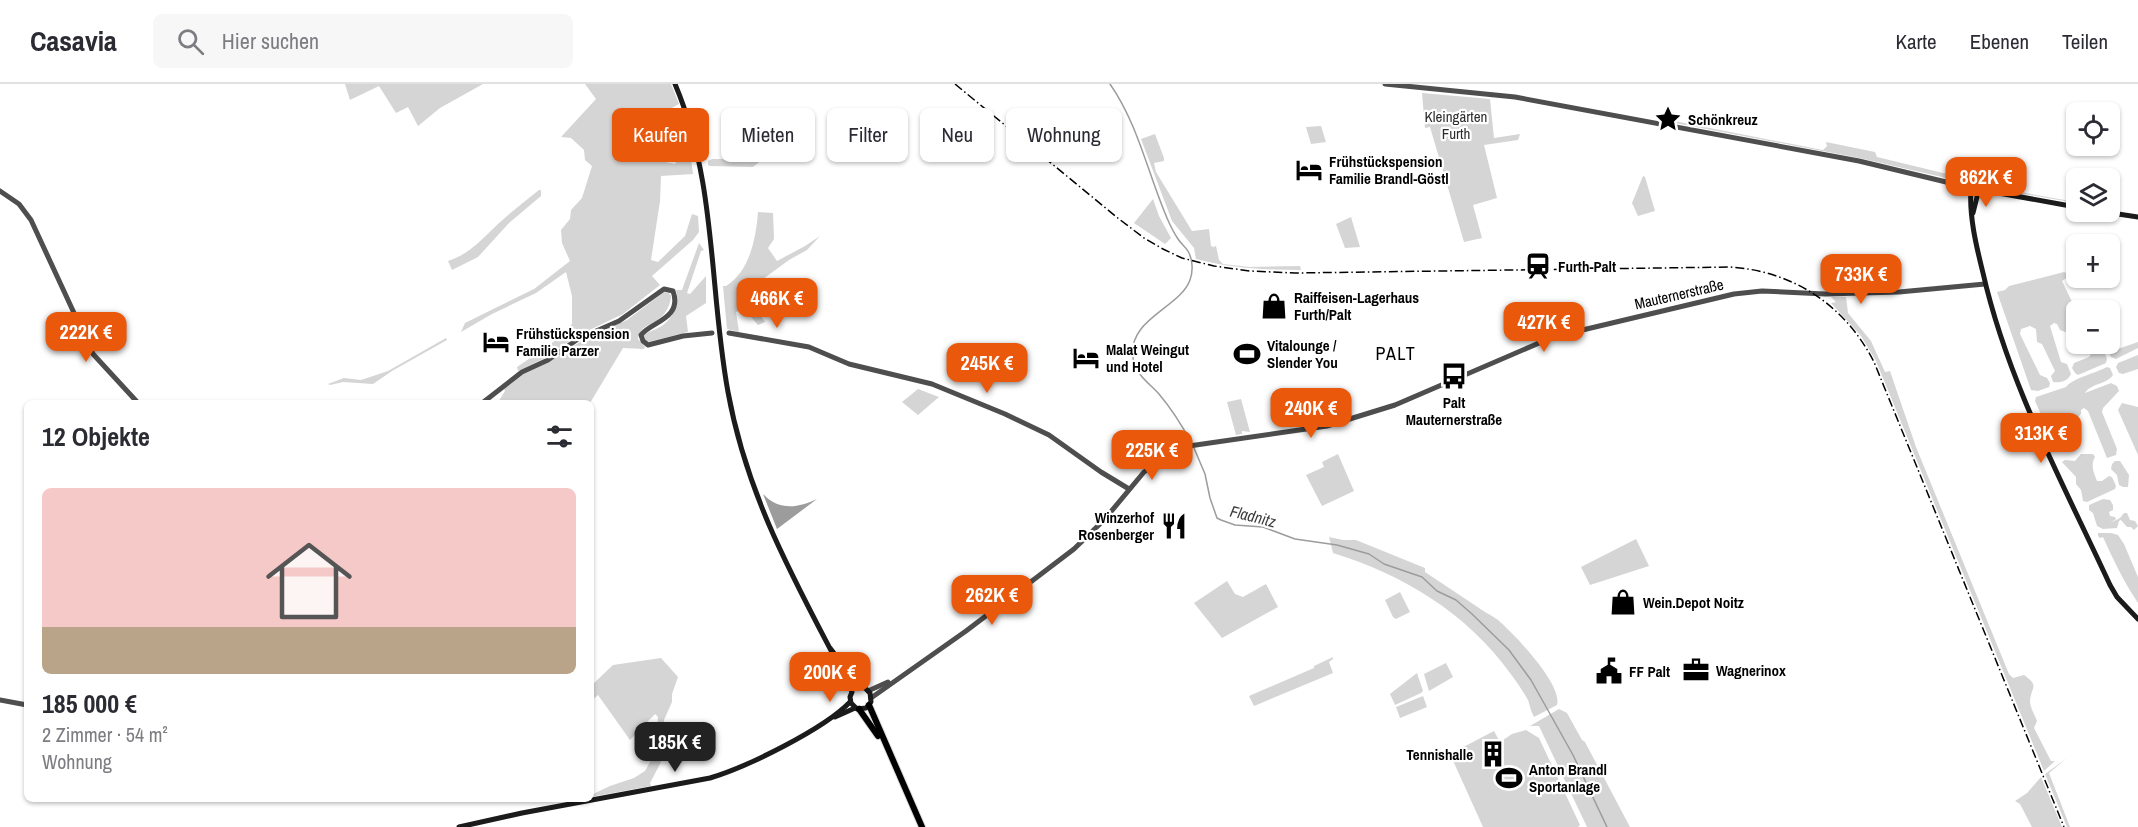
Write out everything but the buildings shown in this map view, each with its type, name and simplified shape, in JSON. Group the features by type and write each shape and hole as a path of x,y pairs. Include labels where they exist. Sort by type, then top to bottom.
{"main road":[{"path":"675,84 691,127 705,184 724,366 744,457 758,501 776,543 852,692 850,702 825,722"},
{"path":"2066,205 1971,188 1970,209 1985,284 2006,354 2032,417 2110,585 2117,597 2138,619"},
{"path":"1973,223 1979,189"},
{"path":"2120,214 2138,217"},
{"path":"830,648 859,687 868,691 891,759 922,827"},
{"path":"852,692 859,687"},
{"path":"594,799 718,775 745,765 825,722 870,701"},
{"path":"850,702 864,713 891,759"},
{"path":"459,827 579,802"}],"street":[{"path":"1385,84 1515,97 1859,160 1971,188"},
{"path":"0,191 19,204 31,220 93,354 135,400"},
{"name":"Mauternerstraße","path":"913,668 1074,549 1104,520 1140,476 1156,463 1188,446 1315,428 1359,416 1401,403 1553,337 1714,298 1748,292 1899,292 1985,284"},
{"path":"486,400 522,372 548,360 578,339 619,321 667,288 673,291 674,296 669,315 663,321 644,331 641,335 643,341 648,345 683,336 712,333"},
{"path":"729,333 819,350 849,364 932,384 1049,435 1129,489"},
{"path":"868,691 913,668"},
{"path":"870,701 913,668"},
{"path":"0,700 24,704"}],"green space":[{"path":"345,84 483,84 440,108 418,126 408,107 396,113 379,86 350,100"},
{"path":"585,84 671,84 679,104 672,108 612,108 612,162 675,164 676,162 691,162 693,174 661,176 660,201 651,260 658,262 685,236 692,214 698,216 699,232 652,276 660,285 623,314 577,336 543,359 518,371 517,367 551,344 572,324 572,296 566,272 536,293 461,332 465,323 534,289 570,261 562,243 561,230 570,219 571,210 582,198 592,166 585,160 584,150 571,138 561,137 596,99"},
{"name":"Kleingärten Furth","path":"1422,93 1490,99 1494,138 1520,134 1518,140 1484,145 1497,198 1473,205 1482,238 1464,242 1430,127 1425,128"},
{"path":"1674,121 1823,150 1827,146 1826,142 1875,152 1877,157 1943,173 1962,174 1981,185 2066,201 1990,188 1859,158"},
{"path":"1321,126 1326,142 1311,144 1306,127"},
{"path":"1155,134 1164,158 1164,161 1154,163 1156,172 1192,231 1209,229 1211,246 1216,246 1219,260 1223,264 1249,267 1300,266 1301,270 1248,268 1222,265 1196,259 1194,248 1172,221 1141,139"},
{"path":"712,159 721,159 721,162 759,162 753,167 710,166 708,162"},
{"path":"1643,176 1655,211 1638,216 1632,203"},
{"path":"541,190 541,196 509,223 478,257 452,270 448,261 469,250"},
{"path":"1153,199 1171,238 1165,244 1134,223"},
{"path":"758,212 773,213 774,239 768,248 777,261 820,236 807,250 752,287 747,297 765,322 758,325 744,309 736,312 739,332 727,329 723,286 734,280 746,263 756,232"},
{"path":"1351,217 1360,247 1345,248 1336,224"},
{"path":"699,243 704,250 701,251 687,293 690,294 706,276 706,303 686,316 688,332 648,342 644,335 663,325 674,312 677,301 676,290 682,290"},
{"path":"2066,273 2066,278 2062,281 2071,300 2066,300 2066,332 2060,330 2057,324 2050,326 2061,362 2067,364 2071,374 2064,381 2053,382 2051,376 2055,371 2042,344 2037,342 2036,329 2030,326 2021,329 2020,334 2040,375 2047,378 2050,383 2049,387 2038,391 2031,390 1997,292 2009,286"},
{"path":"664,292 671,296 665,313 640,333 638,339 645,347 644,349 623,348 592,400 499,400 504,389 524,374 549,362 580,342 627,320"},
{"path":"1831,297 1846,297 1848,313 1871,341 1885,372 1890,371 1916,447 2009,674 2013,678 2024,675 2033,684 2030,701 2037,721 2034,728 2051,761 2055,761 2044,771 1876,361 1861,336 1831,303 1836,302"},
{"path":"446,338 447,340 373,384 343,382 328,384 344,378 361,380 388,371"},
{"path":"2138,342 2138,348 2116,359 2110,354 2120,354 2120,348"},
{"path":"2091,354 2105,354 2107,359 2106,363 2078,375 2075,373 2072,368 2074,363"},
{"path":"2138,355 2138,369 2123,374 2119,373 2116,367 2118,363"},
{"path":"2107,367 2113,375 2107,381 2091,387 2085,393 2111,383 2117,386 2119,391 2102,412 2117,449 2116,455 2107,458 2088,411 2084,408 2078,417 2074,415 2066,423 2066,431 2070,436 2077,436 2079,443 2077,447 2072,450 2065,444 2056,443 2058,435 2054,430 2048,430 2035,401 2036,397 2066,387 2079,378"},
{"path":"918,389 939,397 918,415 902,402"},
{"path":"1241,399 1250,432 1242,431 1242,434 1236,435 1227,402"},
{"path":"2122,403 2138,407 2138,455 2118,410"},
{"path":"1338,454 1354,491 1322,506 1306,475 1324,467 1322,462"},
{"path":"2081,454 2093,454 2095,457 2093,469 2097,481 2112,477 2115,489 2087,502 2083,501 2081,490 2076,484 2076,477 2062,462 2075,461"},
{"path":"2115,461 2120,461 2129,475 2128,487 2119,485 2117,475 2111,469"},
{"path":"2103,499 2110,500 2113,505 2113,510 2109,512 2110,516 2116,519 2110,523 2127,513 2130,520 2135,521 2138,526 2134,530 2127,527 2121,520 2117,528 2103,529 2097,526 2089,505"},
{"path":"2098,533 2118,535 2124,544 2138,577 2138,603 2103,537 2100,538"},
{"path":"1329,537 1356,540 1425,568 1425,572 1498,620 1525,647 1545,672 1557,696 1557,705 1534,717 1528,700 1517,683 1493,651 1474,632 1431,598 1408,584 1384,572 1333,553"},
{"path":"1636,539 1649,566 1590,585 1581,567"},
{"path":"1227,581 1235,594 1243,597 1266,584 1278,607 1222,638 1194,603"},
{"path":"1400,592 1410,612 1396,619 1385,600"},
{"path":"1333,657 1329,662 1333,673 1254,706 1249,696 1314,668"},
{"path":"661,658 678,677 672,694 672,702 664,720 664,754 650,783 651,786 594,796 594,794 634,778 645,771 655,753 658,717 655,714 630,740 598,695 594,698 594,683 613,665"},
{"path":"1446,663 1453,677 1429,691 1424,674"},
{"path":"1417,673 1423,691 1395,705 1390,694"},
{"path":"1423,696 1427,707 1400,718 1396,707"},
{"path":"1559,709 1567,713 1585,742 1630,827 1587,827 1539,726 1530,726"},
{"name":"Anton Brandl Sportanlage","path":"1526,730 1539,738 1580,825 1578,827 1483,827 1450,754 1494,731 1500,742 1512,734"},
{"path":"2067,758 2049,773 2070,827 2067,827 2045,774"},
{"path":"2041,777 2062,827 2032,827 2020,804 2015,801 2027,793"}],"shaded area":[{"path":"763,494 776,503 789,506 817,499 777,529"}],"waterway":[{"name":"Fladnitz","path":"1110,84 1120,99 1135,132 1169,223 1191,259 1190,280 1176,299 1138,333 1133,345 1133,358 1139,374 1168,405 1192,444"},
{"name":"Fladnitz","path":"1194,448 1205,474 1217,518 1235,525 1263,527 1295,539 1337,545 1369,554 1384,564 1422,577 1437,591 1456,600 1472,614 1509,650 1531,680 1573,755 1607,827"}],"railway":[{"path":"955,84 1144,238 1182,258 1214,266 1250,271 1295,273 1730,267 1775,276 1815,295 1848,324 1874,362 2064,827"}],"place":[{"name":"Schönkreuz","path":"1668,119"},
{"name":"Frühstückspension Familie Brandl-Göstl","path":"1309,170"},
{"name":"Furth-Palt","path":"1538,266"},
{"name":"Raiffeisen-Lagerhaus Furth/Palt","path":"1274,306"},
{"name":"Frühstückspension Familie Parzer","path":"496,342"},
{"name":"Vitalounge / Slender You","path":"1247,354"},
{"name":"Malat Weingut und Hotel","path":"1086,358"},
{"name":"Palt Mauternerstraße","path":"1454,376"},
{"name":"Winzerhof Rosenberger","path":"1174,526"},
{"name":"Wein.Depot Noitz","path":"1623,602"},
{"name":"Wagnerinox","path":"1696,670"},
{"name":"FF Palt","path":"1609,671"},
{"name":"Tennishalle","path":"1493,754"},
{"name":"Anton Brandl Sportanlage","path":"1509,778"}],"district":[{"name":"PALT","path":"1396,353"}]}
